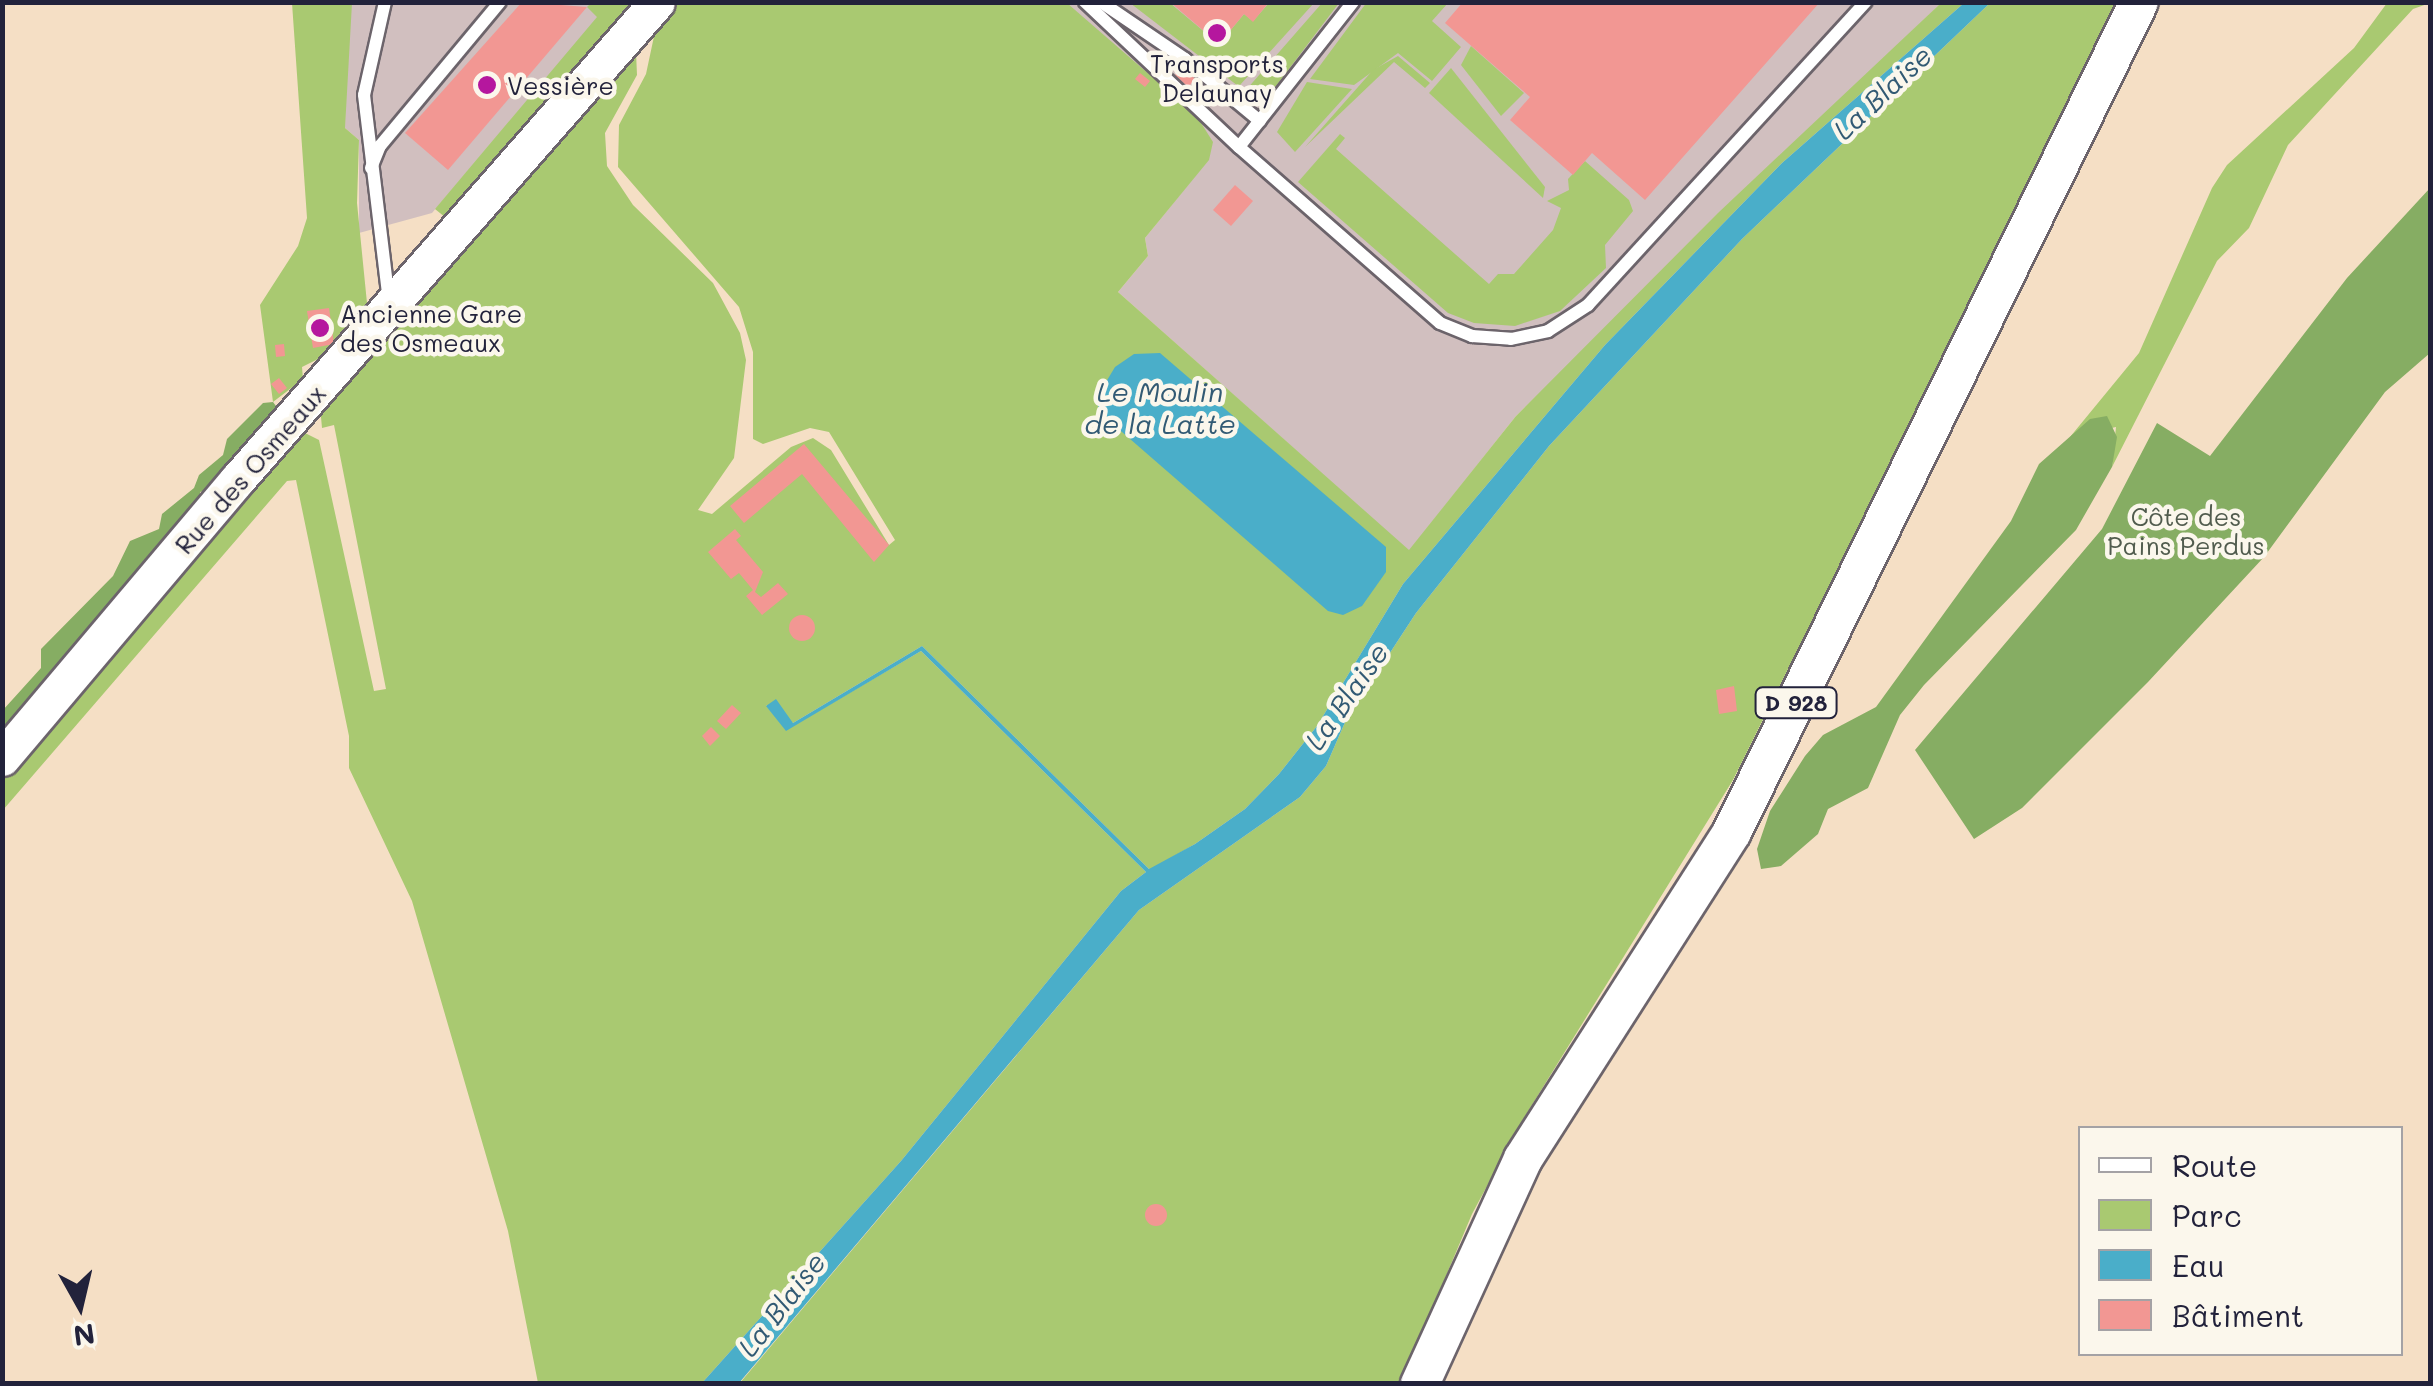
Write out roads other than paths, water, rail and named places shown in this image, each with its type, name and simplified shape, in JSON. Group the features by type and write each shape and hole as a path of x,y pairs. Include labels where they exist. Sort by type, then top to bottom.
{"main road":[{"name":"Rue des Osmeaux","path":"2,758 657,2"},
{"name":"D 928","path":"1420,1384 1522,1159 1732,832 2139,2"}],"lane":[{"path":"385,2 365,79 371,175 390,310"},
{"path":"371,175 376,152 500,2"},
{"path":"1085,2 1239,146 1440,323 1483,338 1529,337 1562,324 1588,305 1866,2"},
{"path":"1101,2 1186,58 1260,121"},
{"path":"1239,146 1352,2"}],"water":[{"name":"La Blaise","path":"1964,3 1990,3 1742,239 1549,446 1416,613 1346,720 1326,766 1300,797 1139,910 739,1383 702,1383 901,1161 1121,891 1146,872 921,651 786,731 766,706 776,699 793,723 922,646 1149,869 1195,844 1245,809 1279,774 1317,726 1403,584 1605,345 1782,163"},
{"name":"Le Moulin de la Latte","path":"1160,353 1386,547 1386,572 1362,606 1343,615 1328,611 1099,412 1097,397 1115,367 1134,354"}],"place":[{"name":"Transports Delaunay","path":"1217,33"},
{"name":"Vessière","path":"487,85"},
{"name":"Ancienne Gare des Osmeaux","path":"320,328"}],"park label":[{"name":"Côte des Pains Perdus","path":"2186,532"}]}
